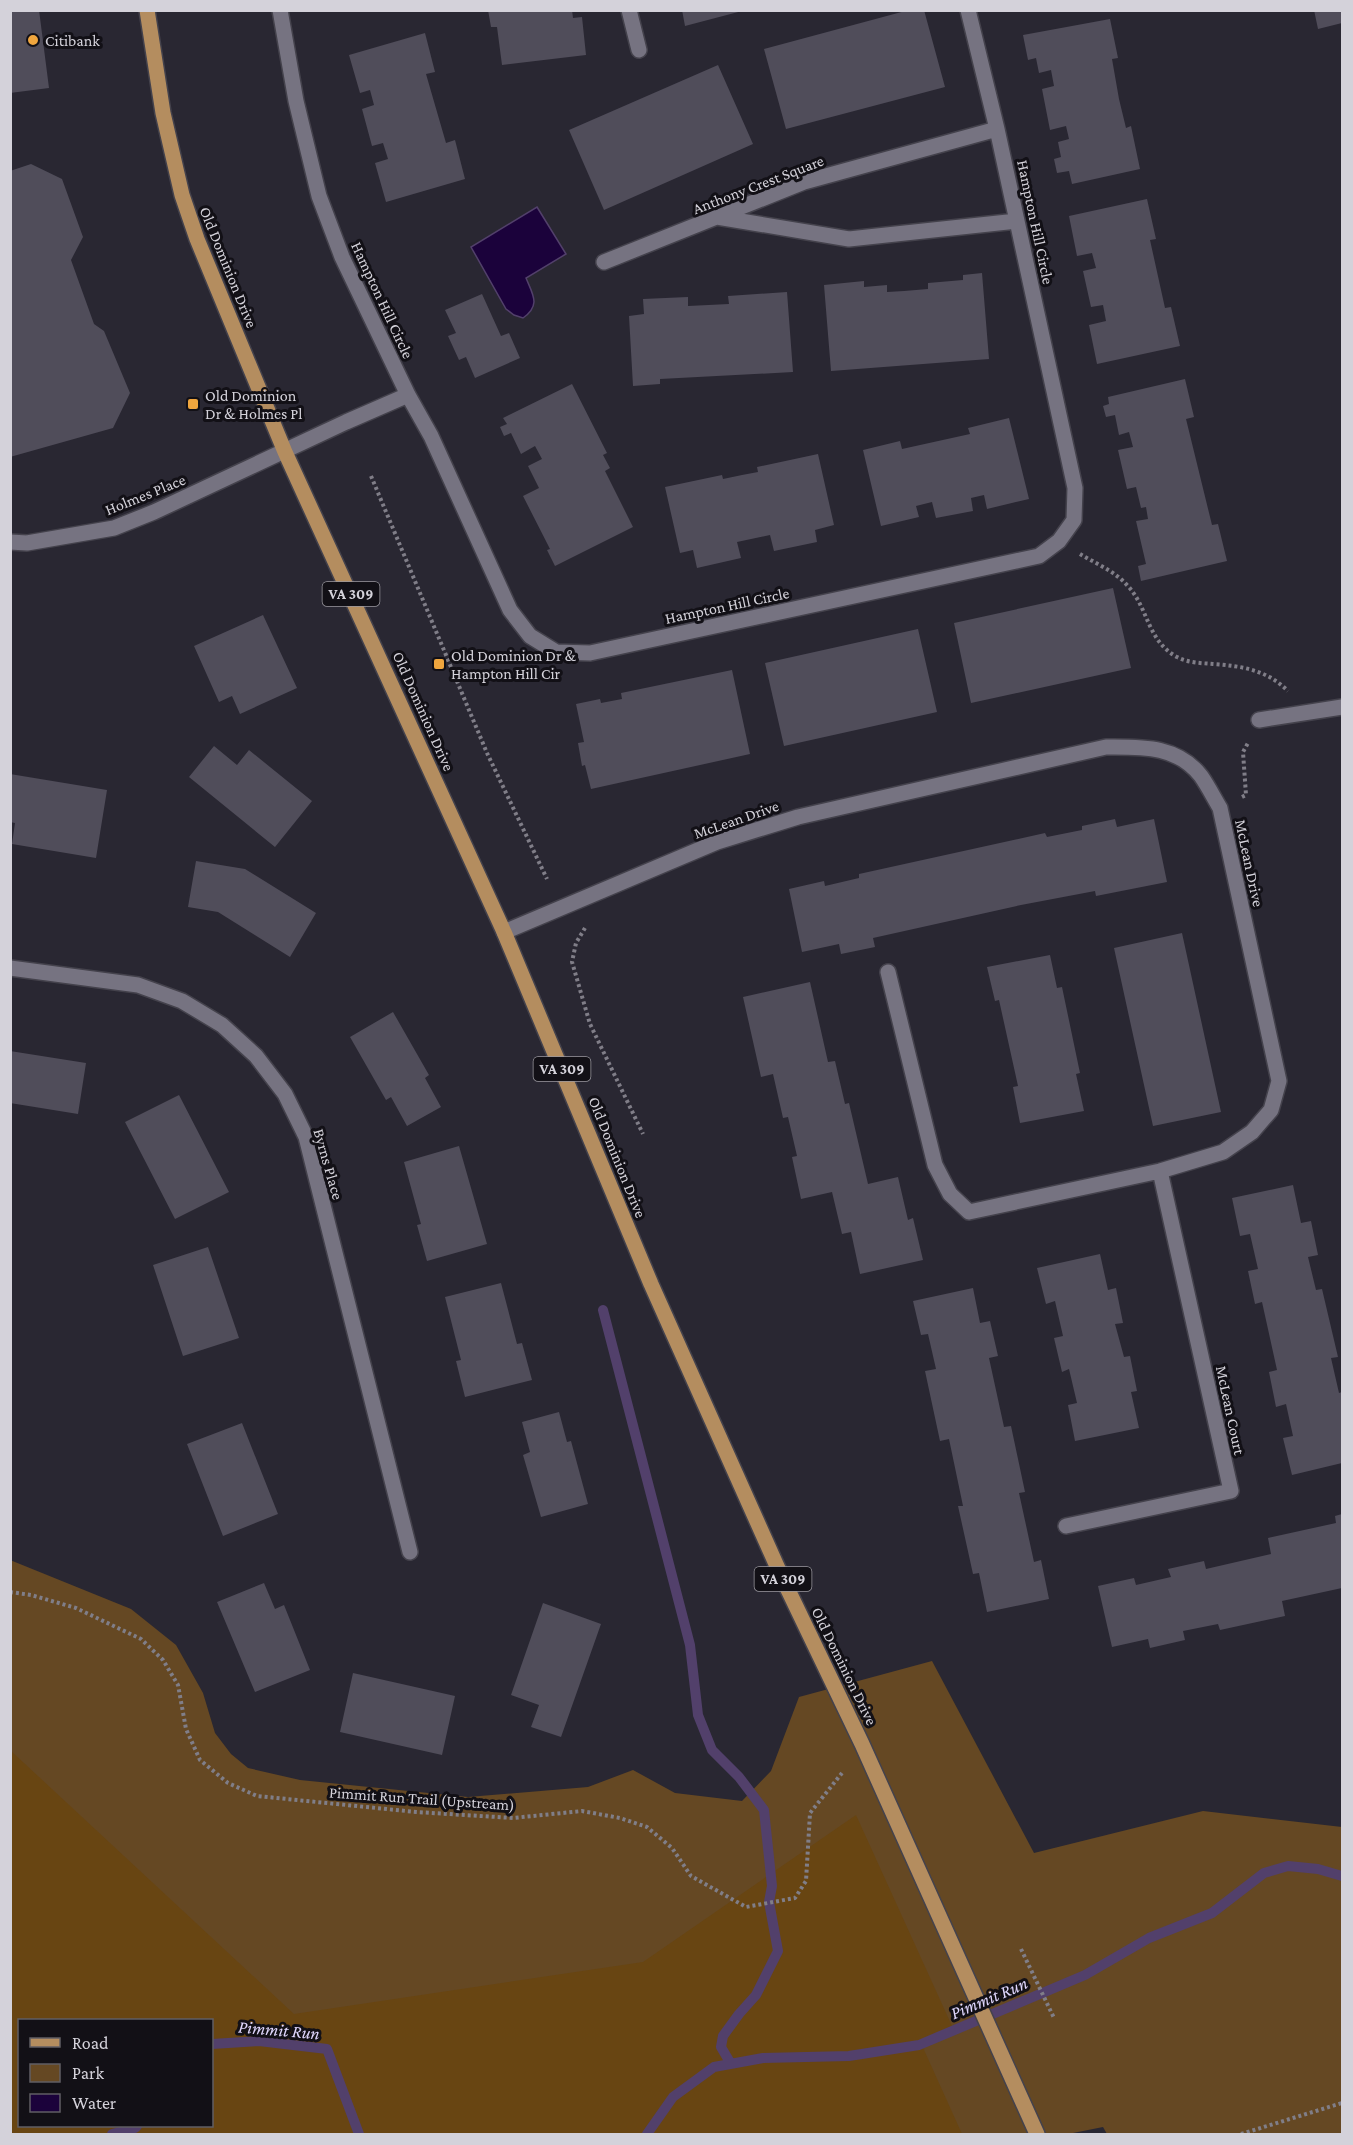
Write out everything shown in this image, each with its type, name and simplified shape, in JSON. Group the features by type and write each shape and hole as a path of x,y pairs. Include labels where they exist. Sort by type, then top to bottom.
{"main road":[{"name":"Old Dominion Drive","path":"147,10 163,113 182,195 197,239 285,452 504,932 651,1284 780,1573 862,1744 1037,2134"}],"street":[{"name":"Hampton Hill Circle","path":"280,10 296,101 319,196 342,257 408,395 431,436 510,610 530,636 556,652 590,653 1039,556 1059,541 1074,520 1075,488 997,129 968,10"},
{"path":"629,10 639,50"},
{"name":"Anthony Crest Square","path":"604,262 804,182 997,129"},
{"path":"717,217 849,238 1017,221"},
{"name":"Holmes Place","path":"10,542 27,543 114,528 154,512 408,395"},
{"path":"1259,720 1342,707"},
{"name":"McLean Drive","path":"504,932 717,842 798,817 1106,747 1142,747 1173,753 1200,775 1220,808 1279,1081 1271,1110 1252,1132 1223,1152 1160,1171 969,1212 950,1194 935,1165 888,972"},
{"name":"Byrns Place","path":"10,968 138,985 182,1001 222,1025 256,1056 285,1094 306,1137 410,1552"},
{"name":"McLean Court","path":"1065,1526 1231,1491 1160,1171"}],"path":[{"path":"371,476 483,743 548,879"},
{"path":"1059,541 1126,584 1138,600 1154,637 1164,649 1179,658 1196,663 1242,666 1266,674 1284,687 1310,712"},
{"path":"1220,808 1246,795 1243,752 1259,720"},
{"path":"585,928 576,943 572,962 590,1024 643,1134"},
{"name":"Pimmit Run Trail (Upstream)","path":"10,1592 31,1595 76,1608 141,1639 163,1660 178,1685 186,1729 200,1760 228,1783 257,1796 416,1812 513,1818 582,1811 620,1818 647,1827 672,1848 691,1876 746,1907 795,1898 806,1881 810,1813 842,1773"},
{"path":"1021,1949 1054,2018"},
{"path":"1240,2134 1342,2103"}],"green space":[{"path":"10,1560 131,1609 176,1645 203,1693 215,1733 231,1754 248,1768 300,1780 468,1797 588,1787 633,1770 675,1793 742,1801 771,1771 799,1697 932,1661 1034,1853 1203,1811 1342,1827 1342,2134 1107,2134 1103,2127 1068,2134 11,2134"}],"shaded area":[{"path":"10,1750 294,2014 643,1962 856,1815 952,2026 920,2041 962,2134 11,2134"}],"water":[{"path":"537,207 566,254 526,278 534,304 523,318 506,309 471,247"}],"building":[{"path":"10,10 39,10 49,88 10,93"},
{"path":"488,10 572,10 573,18 582,17 586,55 502,65 497,27 491,27"},
{"path":"682,10 742,10 742,11 685,26"},
{"path":"909,10 924,10 945,87 786,129 764,49"},
{"path":"1314,10 1342,10 1342,23 1318,29"},
{"path":"1110,19 1118,58 1112,59 1119,99 1126,128 1131,126 1140,169 1072,184 1069,171 1057,173 1054,159 1061,157 1058,142 1069,139 1066,126 1050,130 1042,89 1054,86 1051,70 1039,73 1036,58 1028,60 1023,35"},
{"path":"425,33 435,72 426,74 446,143 455,140 465,179 386,202 375,163 388,159 383,143 372,146 362,109 374,105 370,90 360,93 349,55"},
{"path":"718,65 753,144 604,210 569,130"},
{"path":"31,164 62,179 83,237 71,260 94,324 104,331 130,393 113,428 10,457 10,171"},
{"path":"1147,199 1156,239 1150,240 1165,308 1171,307 1180,346 1097,364 1089,325 1106,321 1103,305 1091,307 1083,271 1096,268 1092,253 1077,256 1069,216"},
{"path":"982,273 989,359 831,371 824,285 864,281 864,287 887,285 887,292 904,291 928,289 928,283 963,280 963,275"},
{"path":"787,292 793,372 660,379 660,384 633,386 629,316 644,314 643,299 688,297 688,306 729,304 728,296"},
{"path":"482,294 501,336 509,333 520,358 475,378 466,357 459,360 448,336 456,333 445,310"},
{"path":"1185,379 1194,417 1186,419 1212,525 1218,524 1227,561 1141,581 1138,566 1146,564 1136,521 1148,519 1146,507 1141,508 1136,487 1127,489 1118,450 1133,447 1129,432 1119,435 1115,415 1106,417 1103,406 1109,404 1108,397"},
{"path":"572,384 607,453 603,455 610,468 605,471 633,527 555,566 547,550 550,549 523,496 539,488 528,466 542,459 535,446 521,454 511,433 504,436 500,427 507,424 503,418"},
{"path":"1009,418 1029,499 987,509 984,495 971,498 973,511 936,518 932,502 916,506 919,517 881,526 863,450 900,441 902,449 970,434 968,428"},
{"path":"818,454 834,525 815,530 817,542 774,551 770,535 737,542 741,558 697,568 693,550 680,553 665,487 722,475 723,479 758,472 757,467"},
{"path":"1113,588 1131,668 971,703 954,623"},
{"path":"263,615 297,688 240,714 232,696 219,702 194,646"},
{"path":"918,629 937,712 784,746 765,663"},
{"path":"732,670 750,754 591,789 585,765 582,766 578,743 584,742 576,704 600,699 601,703 622,699 621,693"},
{"path":"214,746 237,765 249,750 312,801 275,847 189,777"},
{"path":"10,774 107,790 96,858 12,844 15,823 10,822"},
{"path":"1115,819 1117,827 1154,819 1167,882 1096,896 1095,891 1021,905 873,938 875,947 841,954 839,944 802,952 789,889 824,881 825,886 859,878 859,874 1045,833 1047,837 1082,830 1082,826"},
{"path":"196,861 245,869 316,913 290,957 218,912 188,907"},
{"path":"1182,933 1221,1112 1153,1126 1114,948"},
{"path":"1050,955 1057,988 1062,987 1080,1073 1076,1074 1084,1111 1020,1123 1013,1087 1018,1086 999,1000 995,1001 987,967"},
{"path":"810,982 828,1062 835,1061 845,1104 849,1103 868,1184 898,1177 908,1220 913,1218 923,1260 860,1274 851,1232 842,1234 832,1192 801,1199 792,1157 797,1156 788,1117 783,1118 773,1074 761,1077 743,997"},
{"path":"393,1012 429,1075 425,1078 441,1107 407,1126 391,1097 386,1100 350,1037"},
{"path":"10,1051 86,1063 78,1114 10,1103"},
{"path":"179,1095 229,1192 175,1219 125,1122"},
{"path":"459,1146 487,1244 427,1261 417,1225 421,1224 404,1162"},
{"path":"1293,1185 1301,1223 1311,1221 1318,1255 1308,1257 1316,1290 1322,1289 1338,1357 1331,1358 1339,1393 1342,1392 1342,1463 1292,1475 1283,1438 1293,1436 1286,1404 1276,1407 1269,1372 1277,1370 1262,1302 1255,1304 1248,1271 1258,1269 1250,1234 1240,1236 1232,1198"},
{"path":"208,1247 239,1338 183,1356 153,1265"},
{"path":"1100,1254 1108,1290 1116,1288 1123,1323 1115,1324 1124,1357 1130,1356 1137,1391 1131,1392 1139,1428 1075,1441 1068,1405 1077,1403 1069,1369 1062,1372 1054,1338 1063,1336 1055,1301 1046,1304 1037,1268"},
{"path":"501,1283 517,1344 522,1343 532,1380 465,1397 456,1361 461,1360 445,1297"},
{"path":"973,1288 980,1323 990,1321 998,1356 989,1358 1004,1427 1011,1426 1025,1492 1019,1493 1034,1562 1041,1560 1049,1599 987,1612 979,1573 973,1574 958,1506 963,1506 949,1439 940,1441 925,1371 936,1369 928,1334 921,1335 913,1301"},
{"path":"559,1412 567,1442 571,1441 588,1504 541,1517 523,1455 530,1452 522,1422"},
{"path":"242,1423 278,1514 223,1536 187,1444"},
{"path":"1342,1514 1342,1588 1282,1601 1285,1616 1220,1630 1218,1624 1183,1631 1185,1640 1150,1648 1148,1639 1112,1647 1098,1586 1134,1578 1136,1585 1171,1577 1168,1569 1204,1561 1206,1569 1271,1554 1268,1538 1336,1523 1335,1516"},
{"path":"264,1583 275,1609 284,1605 310,1670 255,1692 217,1602"},
{"path":"543,1603 601,1624 561,1737 531,1727 539,1705 511,1695"},
{"path":"353,1673 455,1696 442,1755 340,1732"}],"waterway":[{"path":"603,1310 690,1645 698,1715 712,1750 739,1777 764,1810 772,1886 769,1902 778,1951 756,1995 723,2036 721,2047 731,2064"},
{"name":"Pimmit Run","path":"647,2134 673,2097 714,2067 763,2058 849,2056 919,2045 1085,1975 1149,1938 1212,1913 1264,1873 1288,1866 1318,1869 1342,1876"},
{"name":"Pimmit Run","path":"213,2044 259,2041 327,2049 359,2134"},
{"name":"Pimmit Run","path":"112,2134 136,2127"}],"place":[{"name":"Citibank","path":"33,40"},
{"name":"Old Dominion Dr & Holmes Pl","path":"193,404"},
{"name":"Old Dominion Dr & Hampton Hill Cir","path":"439,664"}]}
